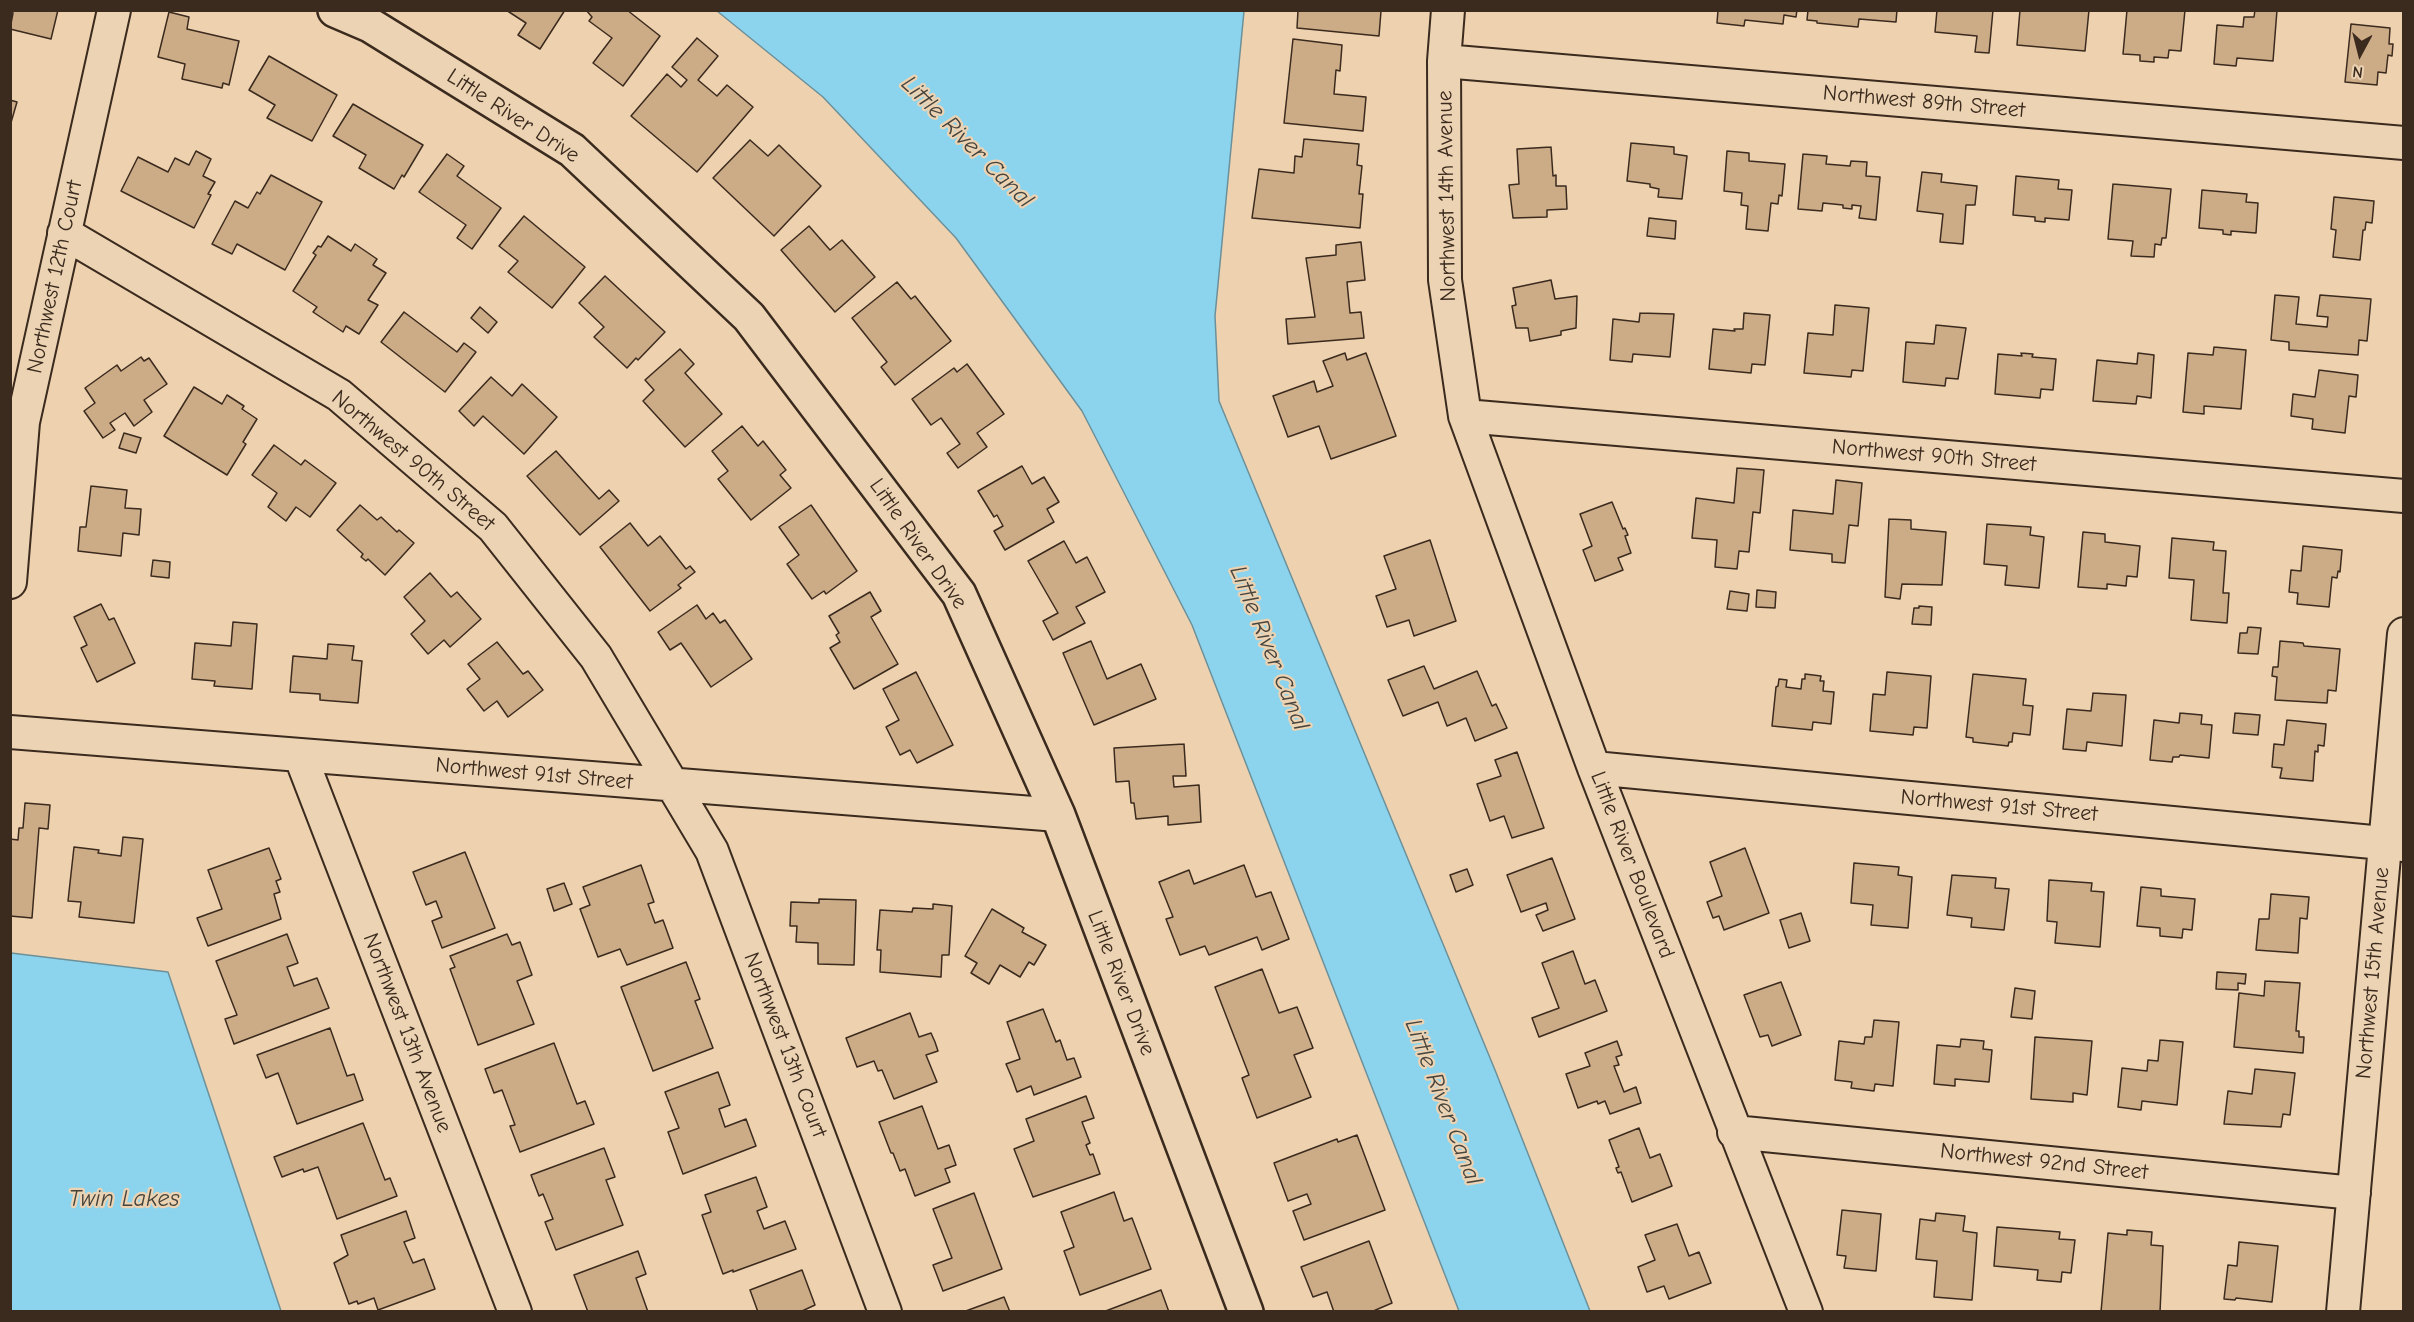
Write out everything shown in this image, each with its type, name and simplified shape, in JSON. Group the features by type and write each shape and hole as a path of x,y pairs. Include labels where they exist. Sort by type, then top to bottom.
{"street":[{"name":"Northwest 12th Court","path":"10,582 23,422 114,10"},
{"name":"Little River Drive","path":"335,10 370,25 572,150 749,317 959,594 1058,815 1246,1311"},
{"name":"Northwest 14th Avenue","path":"1449,10 1444,61 1445,280 1465,416"},
{"name":"Northwest 89th Street","path":"1444,61 2403,143"},
{"name":"Northwest 90th Street","path":"64,233 339,395 493,527 596,657 672,784"},
{"name":"Northwest 90th Street","path":"1465,416 2403,496"},
{"name":"Little River Boulevard","path":"1465,416 1594,768 1734,1132 1806,1311"},
{"name":"Northwest 15th Avenue","path":"2343,1311 2354,1193 2394,844 2403,634"},
{"name":"Northwest 91st Street","path":"10,732 1058,815"},
{"name":"Northwest 13th Avenue","path":"300,755 515,1311"},
{"name":"Northwest 91st Street","path":"1594,768 2394,844"},
{"name":"Northwest 13th Court","path":"672,784 712,851 885,1311"},
{"name":"Northwest 92nd Street","path":"1734,1132 2354,1193"}],"water":[{"name":"Little River Canal","path":"717,11 1244,11 1215,316 1219,401 1495,1070 1590,1311 1459,1311 1192,625 1082,411 956,238 823,97"},
{"name":"Twin Lakes","path":"11,953 168,972 281,1311 11,1311"}],"building":[{"path":"10,10 58,10 51,39 10,29 13,13"},
{"path":"506,10 565,10 540,49 518,35 526,23"},
{"path":"586,10 627,10 660,36 623,86 593,63 612,38 589,21 592,17"},
{"path":"1298,10 1381,11 1379,36 1297,28"},
{"path":"1718,10 1797,10 1796,17 1784,15 1783,24 1745,20 1744,26 1717,23"},
{"path":"1808,10 1897,10 1896,22 1859,19 1858,27 1807,20"},
{"path":"1937,10 1993,10 1989,53 1975,52 1977,36 1935,32"},
{"path":"2020,10 2089,10 2085,51 2017,45"},
{"path":"2127,10 2185,10 2181,51 2169,50 2168,58 2154,57 2154,62 2140,61 2140,55 2123,54"},
{"path":"2255,10 2277,10 2273,61 2237,58 2236,66 2214,64 2217,25 2243,27 2244,17 2254,17"},
{"path":"169,12 189,17 187,29 239,41 229,85 223,83 222,88 182,79 185,64 158,57"},
{"path":"2351,24 2390,28 2389,44 2393,44 2392,56 2388,55 2386,73 2378,72 2377,85 2345,82"},
{"path":"697,38 718,56 698,80 717,96 727,85 753,107 697,172 631,116 667,74 681,87 687,80 672,67"},
{"path":"1293,39 1342,45 1340,71 1336,70 1334,94 1366,97 1363,131 1284,123"},
{"path":"269,56 337,95 312,141 267,118 275,105 249,90"},
{"path":"10,100 17,102 10,126"},
{"path":"353,104 423,145 394,189 359,168 366,155 333,136"},
{"path":"1304,139 1359,144 1357,165 1362,166 1359,194 1363,194 1360,228 1252,218 1259,169 1294,173 1295,156 1302,157"},
{"path":"750,140 768,156 779,145 821,186 774,236 713,178"},
{"path":"1631,143 1674,147 1674,154 1687,156 1682,199 1658,197 1659,189 1650,187 1650,184 1627,181"},
{"path":"1551,147 1553,176 1556,175 1556,186 1566,186 1567,209 1547,210 1547,217 1513,218 1509,185 1519,184 1517,149"},
{"path":"196,151 211,159 203,176 215,182 194,228 121,191 138,157 168,172 175,158 189,165"},
{"path":"1727,151 1749,153 1749,161 1785,164 1782,196 1779,195 1778,204 1771,203 1768,231 1746,229 1748,206 1741,205 1742,193 1724,191"},
{"path":"447,154 464,166 457,176 501,208 472,249 457,238 466,225 419,192"},
{"path":"1803,154 1827,156 1826,164 1850,166 1851,161 1867,162 1866,176 1880,177 1876,220 1859,218 1861,206 1852,205 1852,209 1843,208 1843,205 1823,203 1822,211 1798,209"},
{"path":"1922,172 1942,174 1941,182 1977,186 1975,205 1966,205 1963,244 1940,242 1943,214 1917,211"},
{"path":"271,175 322,202 285,270 237,244 232,254 212,244 235,201 248,208 257,192 260,194"},
{"path":"2016,176 2059,180 2058,189 2072,190 2069,220 2045,218 2045,222 2035,221 2035,217 2013,215"},
{"path":"2113,184 2171,189 2166,238 2162,238 2161,245 2155,244 2154,257 2131,256 2133,241 2108,239"},
{"path":"2202,190 2247,194 2246,202 2258,203 2256,233 2231,231 2231,235 2223,234 2223,230 2199,228"},
{"path":"2334,197 2374,201 2372,223 2366,222 2365,230 2363,230 2360,260 2333,257 2336,230 2331,229"},
{"path":"524,216 585,267 552,308 508,272 518,261 499,246"},
{"path":"1649,218 1676,221 1675,239 1647,236"},
{"path":"809,226 830,250 842,240 875,277 835,312 781,250"},
{"path":"328,236 351,251 355,244 377,259 373,265 386,273 368,300 378,305 359,334 346,326 343,332 313,312 317,307 293,291 316,255 313,253 318,246 321,247"},
{"path":"1361,242 1365,280 1347,282 1350,313 1361,312 1364,338 1288,344 1286,319 1315,317 1306,258 1336,255 1336,245"},
{"path":"605,276 665,332 627,368 594,337 604,327 579,303"},
{"path":"1551,280 1555,299 1577,296 1576,328 1561,331 1561,335 1530,341 1528,328 1516,328 1512,306 1516,305 1513,288"},
{"path":"897,282 911,299 915,296 951,341 895,385 881,367 887,362 852,318"},
{"path":"2275,295 2299,297 2296,324 2327,327 2328,317 2317,316 2320,295 2371,299 2367,341 2359,340 2358,355 2289,350 2289,342 2271,340"},
{"path":"1835,305 1869,308 1863,371 1852,370 1851,377 1804,373 1808,333 1833,335"},
{"path":"480,307 497,322 488,333 471,318"},
{"path":"404,312 457,352 464,343 476,352 445,392 381,342"},
{"path":"1640,313 1674,314 1670,357 1633,354 1632,362 1610,360 1613,319 1639,322"},
{"path":"1744,313 1770,315 1765,365 1752,364 1751,373 1709,369 1713,329 1735,331 1734,329 1743,329"},
{"path":"1936,325 1966,328 1958,379 1946,378 1945,386 1903,382 1906,342 1934,344"},
{"path":"2214,347 2246,350 2241,409 2204,406 2204,414 2183,412 2188,353 2213,355"},
{"path":"680,349 694,364 685,373 722,414 685,447 643,401 654,390 645,380"},
{"path":"1345,353 1347,360 1366,353 1396,436 1331,459 1319,426 1288,437 1273,396 1314,381 1317,392 1333,386 1323,361"},
{"path":"2021,353 2033,354 2032,357 2056,359 2053,390 2041,389 2040,398 1995,394 1998,354 2022,356"},
{"path":"2138,353 2154,355 2151,398 2137,396 2136,404 2093,401 2097,360 2137,364"},
{"path":"141,357 144,361 149,358 167,384 144,400 152,412 134,426 125,413 110,423 115,430 103,438 84,411 95,403 85,388 117,365 121,371"},
{"path":"967,364 1004,414 977,433 987,447 958,468 947,453 960,444 941,418 931,425 912,399 954,368 957,372"},
{"path":"2319,370 2358,375 2356,397 2349,396 2345,433 2312,429 2313,419 2291,416 2293,394 2315,397"},
{"path":"491,377 512,396 522,384 557,417 524,454 483,416 474,426 459,411"},
{"path":"194,387 222,404 227,395 244,406 242,409 257,419 243,442 246,444 227,475 164,436"},
{"path":"742,426 758,446 763,441 786,470 780,475 791,488 751,520 718,479 728,471 712,451"},
{"path":"124,433 141,438 136,453 119,448"},
{"path":"274,445 301,465 305,460 336,483 310,517 296,507 286,521 268,507 277,493 252,475"},
{"path":"556,451 599,499 609,490 619,501 580,535 527,476"},
{"path":"1022,466 1032,484 1044,477 1059,502 1047,509 1054,522 1005,550 994,531 1003,526 997,515 994,517 978,491"},
{"path":"1737,468 1764,470 1760,513 1753,512 1749,552 1739,551 1737,569 1715,567 1717,540 1692,538 1696,498 1734,503"},
{"path":"1836,480 1862,483 1858,526 1849,525 1845,563 1832,562 1832,554 1790,550 1793,510 1833,514"},
{"path":"91,486 127,490 125,508 141,509 139,535 123,533 121,556 78,551 80,527 86,527"},
{"path":"1612,502 1623,529 1625,528 1628,535 1625,536 1631,553 1618,558 1623,570 1595,581 1583,550 1592,546 1580,514"},
{"path":"360,505 377,520 381,517 397,532 399,530 414,543 385,575 368,559 366,561 361,557 363,554 337,530"},
{"path":"811,505 857,571 826,594 824,591 812,599 787,564 799,555 779,527"},
{"path":"1889,519 1911,520 1911,529 1946,532 1942,585 1902,584 1900,599 1885,597"},
{"path":"630,523 648,546 660,536 686,569 690,566 695,572 678,585 681,588 650,611 600,547"},
{"path":"1987,524 2031,527 2030,535 2044,537 2039,588 2005,585 2007,566 1984,564"},
{"path":"2083,532 2105,534 2105,542 2140,546 2137,577 2127,576 2126,586 2107,584 2107,589 2078,587"},
{"path":"2172,538 2214,542 2213,550 2226,551 2223,593 2229,593 2227,623 2191,620 2194,580 2169,578"},
{"path":"1430,540 1456,621 1414,636 1409,620 1387,627 1376,596 1396,589 1384,556"},
{"path":"1064,541 1076,563 1087,557 1105,592 1076,607 1085,623 1053,640 1043,621 1058,613 1028,561"},
{"path":"2303,546 2342,550 2340,572 2338,571 2337,578 2332,577 2329,607 2297,604 2298,593 2289,592 2291,570 2301,571"},
{"path":"153,560 170,562 169,578 151,576"},
{"path":"430,573 451,597 457,592 481,619 450,647 444,640 428,654 411,634 425,621 404,597"},
{"path":"1757,590 1776,592 1775,608 1756,607"},
{"path":"1730,591 1749,594 1747,611 1727,609"},
{"path":"870,592 881,611 871,617 898,664 854,689 830,648 840,642 836,635 839,633 829,616"},
{"path":"101,604 109,620 114,618 135,663 97,682 81,648 87,645 74,617"},
{"path":"697,605 706,619 713,613 720,623 725,620 752,659 711,687 681,643 670,650 658,632"},
{"path":"1919,606 1932,607 1931,625 1912,624 1914,608 1919,608"},
{"path":"233,622 257,624 252,689 214,686 215,681 192,679 195,643 231,646"},
{"path":"2248,627 2261,628 2258,654 2238,653 2240,633 2247,633"},
{"path":"1091,641 1107,679 1141,664 1156,699 1094,725 1063,653"},
{"path":"2280,641 2340,649 2336,691 2328,690 2327,703 2275,700 2277,677 2272,676 2273,667 2278,667"},
{"path":"497,642 523,674 528,671 543,690 508,717 497,701 484,711 467,689 480,679 468,664"},
{"path":"328,644 354,646 352,660 362,661 358,703 320,700 320,694 290,692 293,656 327,659"},
{"path":"1424,666 1434,689 1477,671 1492,706 1496,704 1507,728 1475,741 1466,718 1447,726 1438,702 1403,716 1388,680"},
{"path":"916,672 953,745 917,763 910,750 900,755 886,727 899,720 883,689"},
{"path":"1887,672 1931,676 1927,728 1914,727 1913,735 1870,731 1873,694 1885,695"},
{"path":"1805,674 1821,676 1820,681 1824,681 1823,691 1834,692 1831,724 1813,722 1812,730 1772,726 1779,679 1787,680 1786,687 1801,689"},
{"path":"1973,674 2026,679 2023,705 2033,706 2030,735 2013,733 2012,742 2009,742 2008,746 1973,742 1973,738 1966,737"},
{"path":"2093,693 2126,695 2122,746 2087,742 2086,751 2063,749 2067,709 2091,711"},
{"path":"2180,713 2202,715 2201,724 2212,725 2209,758 2180,755 2173,757 2172,762 2150,760 2154,720 2179,723"},
{"path":"2235,713 2260,715 2258,735 2233,733"},
{"path":"2287,720 2326,724 2324,746 2318,745 2318,752 2315,751 2313,781 2280,778 2282,768 2272,767 2274,744 2284,745"},
{"path":"1184,744 1186,776 1173,776 1174,787 1199,785 1201,822 1168,825 1168,816 1136,819 1134,803 1131,803 1129,781 1116,782 1114,748"},
{"path":"1517,752 1544,828 1512,838 1504,816 1490,821 1477,784 1501,776 1495,760"},
{"path":"25,803 50,805 48,829 39,828 32,918 10,916 10,839 18,840 19,828 23,828"},
{"path":"123,837 143,839 134,923 79,917 81,902 68,901 74,847 121,856"},
{"path":"269,848 281,879 276,881 280,892 274,894 281,919 208,946 197,918 222,909 208,870"},
{"path":"1745,848 1769,913 1724,930 1719,916 1713,918 1707,902 1722,896 1710,862"},
{"path":"465,852 495,928 442,948 432,921 442,917 436,901 426,905 413,872"},
{"path":"1552,858 1575,919 1543,931 1536,915 1548,910 1546,903 1521,912 1507,875"},
{"path":"1854,863 1899,867 1898,875 1912,877 1908,928 1871,925 1873,905 1851,903"},
{"path":"641,865 654,902 648,904 655,923 663,920 673,948 627,965 620,949 598,957 580,909 590,905 583,887"},
{"path":"1244,865 1256,897 1271,892 1289,939 1262,950 1257,937 1209,955 1205,946 1180,955 1166,919 1173,917 1159,882 1189,870 1194,884"},
{"path":"1467,869 1473,885 1456,892 1450,875"},
{"path":"1952,875 1996,878 1995,888 2009,889 2004,930 1971,927 1972,918 1947,915"},
{"path":"2049,880 2092,883 2091,891 2104,892 2100,947 2055,943 2057,922 2047,921"},
{"path":"564,883 572,904 554,911 547,889"},
{"path":"2141,887 2161,889 2161,896 2195,899 2192,930 2183,929 2182,938 2160,936 2160,928 2137,926"},
{"path":"2271,894 2309,897 2307,919 2300,918 2298,953 2256,950 2259,919 2269,919"},
{"path":"819,899 856,900 854,965 818,964 818,943 796,942 797,926 790,926 791,902 819,903"},
{"path":"933,904 952,906 949,955 942,955 941,977 880,972 881,950 877,950 880,910 912,912 913,908 933,909"},
{"path":"992,909 1024,928 1022,932 1046,945 1034,965 1029,962 1020,977 1000,965 989,984 971,973 977,963 965,956"},
{"path":"1801,913 1810,941 1789,948 1780,920"},
{"path":"287,934 298,963 287,967 294,986 317,978 329,1008 234,1044 225,1019 237,1015 216,961"},
{"path":"507,934 512,945 520,942 532,975 517,981 534,1024 478,1045 450,969 455,967 450,956"},
{"path":"1573,951 1585,984 1595,980 1607,1011 1539,1037 1532,1018 1559,1008 1542,963"},
{"path":"686,962 700,999 695,1001 713,1048 653,1071 621,987"},
{"path":"1262,969 1279,1013 1297,1007 1313,1048 1294,1055 1311,1097 1257,1118 1242,1078 1249,1075 1215,987"},
{"path":"2217,972 2246,974 2245,984 2238,983 2238,990 2216,989"},
{"path":"2265,981 2300,983 2296,1031 2299,1031 2299,1037 2304,1037 2303,1053 2234,1047 2239,993 2264,996"},
{"path":"1781,982 1801,1035 1772,1046 1768,1035 1760,1037 1744,995"},
{"path":"2015,988 2035,991 2032,1019 2011,1017"},
{"path":"1043,1009 1056,1042 1060,1040 1067,1060 1074,1058 1081,1077 1034,1095 1031,1086 1017,1092 1006,1064 1020,1059 1007,1022"},
{"path":"910,1013 919,1037 931,1033 935,1042 938,1051 926,1055 937,1082 894,1099 882,1070 878,1071 874,1061 857,1067 846,1038"},
{"path":"1874,1020 1899,1022 1893,1086 1875,1084 1874,1091 1851,1088 1852,1082 1835,1080 1839,1041 1864,1044 1865,1037 1872,1037"},
{"path":"330,1028 347,1076 354,1074 363,1100 297,1124 278,1073 266,1078 257,1055"},
{"path":"2035,1037 2092,1041 2087,1095 2073,1093 2073,1102 2031,1099"},
{"path":"1961,1039 1984,1041 1983,1049 1992,1050 1989,1082 1955,1079 1955,1086 1934,1084 1937,1045 1960,1047"},
{"path":"2160,1040 2183,1042 2177,1105 2142,1101 2141,1110 2118,1107 2122,1068 2147,1071 2148,1060 2158,1061"},
{"path":"1617,1041 1622,1055 1616,1057 1619,1065 1614,1066 1624,1092 1636,1087 1641,1103 1610,1114 1605,1101 1598,1104 1597,1101 1578,1108 1566,1074 1590,1066 1585,1053"},
{"path":"554,1043 577,1104 585,1101 594,1124 520,1152 510,1126 515,1125 502,1090 494,1093 485,1069"},
{"path":"2255,1069 2295,1073 2290,1115 2283,1114 2281,1127 2224,1124 2228,1091 2252,1094"},
{"path":"718,1072 730,1105 719,1109 725,1127 746,1119 756,1146 683,1174 668,1132 679,1128 665,1092"},
{"path":"1086,1096 1094,1118 1082,1122 1090,1143 1086,1145 1090,1155 1093,1154 1100,1174 1033,1197 1014,1149 1034,1141 1026,1119"},
{"path":"922,1106 938,1149 949,1145 956,1165 945,1169 950,1182 915,1196 905,1169 900,1171 879,1122"},
{"path":"363,1123 385,1180 390,1178 397,1196 337,1219 318,1167 304,1172 303,1169 282,1177 274,1157"},
{"path":"1639,1128 1650,1158 1660,1154 1672,1186 1632,1202 1621,1172 1617,1171 1616,1168 1619,1167 1609,1140"},
{"path":"1357,1135 1385,1210 1304,1240 1293,1211 1311,1204 1307,1194 1288,1201 1274,1163 1337,1139 1338,1142"},
{"path":"604,1148 615,1177 606,1180 623,1225 556,1250 545,1222 553,1219 543,1194 539,1196 531,1175"},
{"path":"756,1177 767,1207 757,1211 764,1229 785,1221 796,1249 723,1274 702,1215 711,1212 705,1195"},
{"path":"1114,1192 1124,1221 1132,1218 1151,1269 1080,1295 1064,1251 1074,1247 1061,1212"},
{"path":"974,1193 1002,1269 943,1291 933,1265 952,1258 933,1209"},
{"path":"1842,1210 1881,1214 1876,1271 1844,1268 1846,1256 1837,1255"},
{"path":"406,1211 415,1238 404,1242 413,1263 424,1259 435,1289 378,1310 374,1298 358,1304 357,1301 349,1304 334,1263 348,1255 341,1235"},
{"path":"1936,1213 1965,1216 1963,1231 1977,1233 1972,1300 1934,1297 1937,1261 1916,1259 1920,1219 1935,1221"},
{"path":"1677,1224 1689,1256 1699,1252 1711,1283 1669,1299 1664,1286 1647,1292 1638,1267 1655,1260 1645,1235"},
{"path":"1997,1227 2060,1232 2059,1239 2075,1240 2071,1273 2062,1272 2061,1282 2037,1280 2038,1270 1994,1266"},
{"path":"2127,1230 2152,1232 2151,1245 2163,1246 2160,1312 2101,1312 2108,1233 2127,1235"},
{"path":"1369,1241 1392,1303 1371,1312 1334,1312 1327,1292 1313,1297 1301,1267"},
{"path":"2239,1242 2278,1246 2272,1302 2224,1299 2228,1265 2237,1266"},
{"path":"638,1251 646,1274 636,1278 648,1312 588,1312 574,1275"},
{"path":"802,1270 815,1305 800,1312 758,1312 750,1290"},
{"path":"1161,1290 1169,1312 1103,1312"},
{"path":"1004,1297 1010,1312 963,1312"}]}
